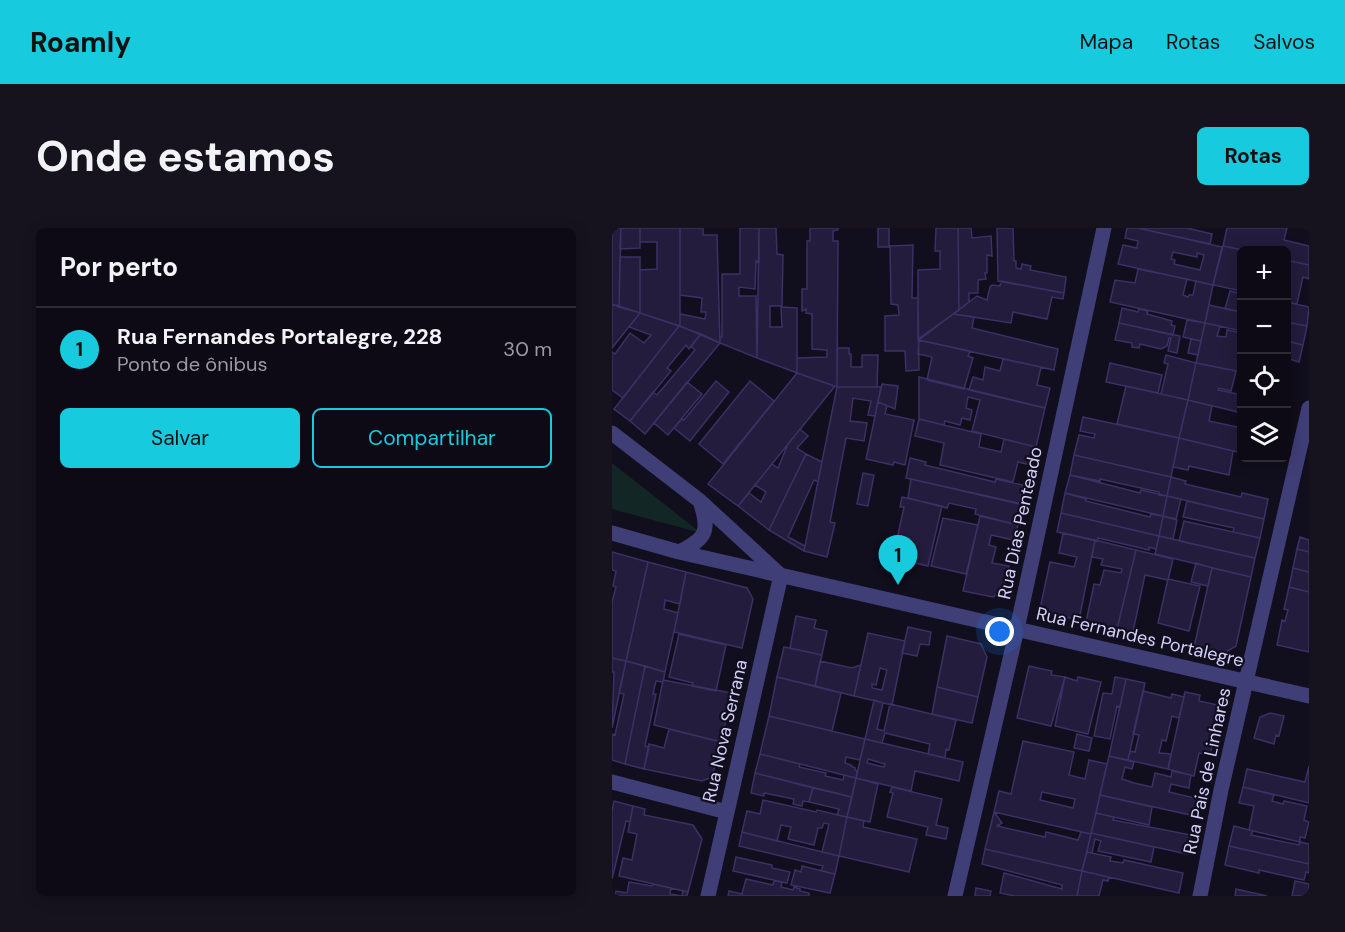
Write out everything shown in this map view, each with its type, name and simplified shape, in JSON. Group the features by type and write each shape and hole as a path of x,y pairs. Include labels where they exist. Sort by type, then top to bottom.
{"street":[{"name":"Rua Dias Penteado","path":"955,896 1017,629 1104,228"},
{"name":"Rua Pais de Linhares","path":"1200,896 1246,681 1309,408"},
{"path":"612,433 700,501 780,575"},
{"path":"680,552 703,538 706,530 700,501"},
{"name":"Rua Fernandes Portalegre","path":"612,533 680,552 1309,696"},
{"name":"Rua Nova Serrana","path":"708,896 780,575"},
{"path":"612,782 727,812"}],"green space":[{"path":"612,463 701,533 612,509"}],"building":[{"path":"612,228 621,228 619,307 612,304"},
{"path":"621,228 640,228 640,248 620,249"},
{"path":"640,228 680,228 680,326 640,313 640,270 657,269 657,242 640,242"},
{"path":"680,228 703,228 703,235 717,235 720,343 680,326 680,314 705,319 706,312 701,312 702,298 680,295"},
{"path":"740,228 759,228 759,262 756,261 755,289 739,287 739,296 756,296 757,358 720,343 720,337 722,337 722,274 740,274"},
{"path":"759,228 776,228 777,254 783,255 782,306 770,306 770,327 782,327 781,307 797,308 797,373 757,358"},
{"path":"810,228 838,228 833,231 833,241 838,241 837,387 797,373 797,358 827,357 827,350 812,349 812,314 806,313 806,309 802,311 802,289 807,289 807,241 810,241"},
{"path":"878,228 889,228 889,247 878,247"},
{"path":"936,228 958,228 959,310 918,339 918,270 940,269 940,251 935,251"},
{"path":"958,228 971,228 972,238 991,236 992,256 987,255 986,279 978,280 978,293 969,293 969,302 959,310"},
{"path":"997,228 1013,228 1016,268 1021,269 1022,264 1031,266 1030,270 1066,277 1064,293 998,281"},
{"path":"1127,228 1138,228 1222,247 1213,285 1118,264 1123,245 1137,248 1138,241 1125,238","holes":["1173,252 1197,257 1197,253 1204,255 1200,270 1174,264 1175,260 1171,259"]},
{"path":"1138,228 1187,228 1212,234 1210,244"},
{"path":"1227,228 1287,228 1284,240 1309,246 1309,265 1291,261 1291,246 1237,246 1237,249 1223,246"},
{"path":"913,245 912,298 918,298 919,370 906,371 905,351 885,351 885,316 899,315 898,305 891,304 890,246"},
{"path":"1223,246 1237,249 1237,290 1213,285"},
{"path":"620,257 640,257 640,313 619,307"},
{"path":"1291,261 1309,265 1309,279 1303,277 1297,304 1291,303"},
{"path":"1138,269 1187,279 1183,295 1188,297 1193,295 1196,281 1213,285 1205,323 1110,302 1115,280 1135,283"},
{"path":"1001,281 1064,293 1063,299 1052,297 1047,319 1013,312 1011,323 953,314 977,296 987,300 990,287 1000,286"},
{"path":"1230,291 1237,293 1237,311 1225,309"},
{"path":"1291,303 1309,307 1307,326 1291,323"},
{"path":"612,304 640,313 612,348"},
{"path":"1209,305 1237,311 1237,330 1205,323"},
{"path":"1122,308 1138,312 1139,309 1148,311 1147,314 1172,321 1171,325 1175,326 1173,335 1119,323"},
{"path":"640,313 679,326 623,398 612,390 612,352 615,354 630,333 644,343 651,335 629,327"},
{"path":"953,314 974,317 972,328 1058,349 1054,370 919,340"},
{"path":"1187,320 1205,323 1201,341 1183,337"},
{"path":"1119,323 1180,336 1177,353 1168,351 1171,338 1167,346 1161,349 1140,344 1139,348 1132,347 1132,343 1115,340"},
{"path":"1205,323 1220,326 1217,336 1226,337 1227,330 1237,332 1237,371 1196,363"},
{"path":"1291,323 1307,326 1303,345 1291,342"},
{"path":"679,326 701,334 689,349 686,345 667,368 671,371 630,421 614,409"},
{"path":"701,334 720,343 645,434 630,421 653,392 657,395 695,350 691,346"},
{"path":"1191,339 1201,341 1198,355 1188,353"},
{"path":"919,340 970,351 968,356 973,358 964,389 927,380 932,357 918,354"},
{"path":"1291,342 1303,345 1299,362 1291,360"},
{"path":"837,348 849,348 851,367 862,367 862,355 878,355 877,387 837,387"},
{"path":"1166,355 1196,363 1188,400 1161,394 1168,364 1164,363"},
{"path":"1003,359 1041,367 1037,385 1050,388 1045,408 969,390 973,377 983,380 985,367 1000,371"},
{"path":"1110,363 1162,375 1158,393 1106,382"},
{"path":"1196,363 1236,371 1231,391 1219,388 1218,390 1237,394 1237,412 1188,400"},
{"path":"797,373 835,386 738,506 708,484"},
{"path":"919,377 1045,408 1036,447 972,431 980,400 968,397 966,408 972,410 970,420 962,418 960,425 945,421 944,425 919,419"},
{"path":"716,381 729,392 690,441 674,428 682,419 684,420"},
{"path":"750,381 774,401 723,464 699,444"},
{"path":"687,382 702,394 668,435 654,423"},
{"path":"882,384 898,386 895,409 878,402"},
{"path":"1126,386 1188,400 1179,438 1117,424"},
{"path":"837,387 881,387 875,416 868,415 871,401 853,398 850,421 867,423 864,441 846,438 830,522 835,523 827,557 804,551"},
{"path":"1188,400 1212,406 1209,421 1237,427 1237,452 1179,438"},
{"path":"878,402 887,406 885,414 914,420 905,465 894,462 893,465 866,459"},
{"path":"1083,417 1179,438 1171,477 1074,455 1079,435 1094,438 1095,434 1080,431"},
{"path":"919,419 981,434 979,447 1001,452 1004,439 1036,447 1031,465 1018,462 1013,482 940,465 944,443 915,436"},
{"path":"800,429 808,436 797,448 806,454 769,530 738,506 749,493 761,502 766,492 755,485 772,464 778,468 788,444"},
{"path":"1179,438 1233,451 1229,475 1189,466 1188,470 1173,467"},
{"path":"806,454 822,462 818,482 814,480 788,537 805,546 804,551 769,530"},
{"path":"1074,455 1171,477 1167,496 1159,495 1159,492 1100,479 1100,481 1070,475"},
{"path":"910,458 926,462 925,465 995,482 996,479 1023,485 1019,504 906,478"},
{"path":"863,473 874,475 868,506 857,504"},
{"path":"1070,475 1140,493 1141,490 1167,496 1163,516 1065,493"},
{"path":"1171,477 1186,481 1185,484 1241,497 1242,493 1268,499 1264,519 1167,496"},
{"path":"911,479 1022,504 1018,525 975,514 976,509 949,503 947,508 908,498"},
{"path":"1065,493 1086,499 1086,501 1150,517 1151,514 1163,516 1159,536 1061,513"},
{"path":"1167,496 1181,499 1176,519 1163,516"},
{"path":"902,497 942,506 928,566 898,559 901,544 896,543 904,507 900,507"},
{"path":"1187,501 1264,519 1260,538 1233,532 1234,528 1183,517"},
{"path":"1061,513 1159,536 1156,549 1149,547 1149,550 1098,538 1097,541 1057,532"},
{"path":"980,516 1018,525 1014,540 991,535 989,545 996,547 992,563 1009,566 1003,591 993,597 963,591"},
{"path":"1163,516 1177,520 1173,539 1159,536"},
{"path":"943,518 978,525 966,574 931,566"},
{"path":"1184,521 1260,538 1255,558 1179,541"},
{"path":"1063,533 1095,540 1079,620 1048,613 1041,604 1050,562 1074,567 1077,557 1059,553"},
{"path":"1159,536 1255,558 1251,577 1155,554"},
{"path":"1300,537 1309,540 1309,552 1297,549"},
{"path":"1095,540 1136,550 1117,629 1086,622 1094,584 1100,585 1104,570 1121,573 1122,569 1101,565 1103,559 1092,557"},
{"path":"1297,549 1309,552 1309,572 1293,568"},
{"path":"1136,550 1173,559 1168,580 1145,575 1133,632 1117,629"},
{"path":"612,552 648,562 626,661 612,658 612,602 616,587 613,586 616,571 612,570"},
{"path":"648,562 686,572 680,604 665,600 664,609 678,613 665,672 626,661"},
{"path":"1196,563 1212,568 1208,586 1191,582"},
{"path":"1212,568 1251,577 1236,646 1223,654 1194,647"},
{"path":"1293,568 1309,572 1309,592 1289,587"},
{"path":"686,572 747,588 753,599 742,648 674,632"},
{"path":"1168,579 1200,586 1189,631 1158,623"},
{"path":"1289,587 1309,592 1309,652 1277,645 1282,620 1285,621 1288,610 1284,609"},
{"path":"796,616 816,620 814,628 827,631 822,655 790,648"},
{"path":"908,627 931,632 929,645 920,644 917,656 902,653"},
{"path":"868,633 905,641 892,705 854,696","holes":["880,668 887,670 882,690 872,688 872,684 876,685"]},
{"path":"679,634 726,645 716,691 692,686 693,683 669,677"},
{"path":"947,636 981,644 987,657 978,697 937,687"},
{"path":"784,647 822,655 815,686 777,677"},
{"path":"612,658 626,661 612,728 614,672 612,672"},
{"path":"626,661 645,666 625,764 612,760 612,734 615,735 624,694 619,693"},
{"path":"820,661 852,668 861,665 854,696 815,686"},
{"path":"645,666 665,672 663,682 656,681 653,694 656,694 645,746 649,747 644,769 625,764"},
{"path":"1029,666 1052,671 1051,675 1065,677 1051,726 1017,718"},
{"path":"777,677 841,693 832,731 769,716"},
{"path":"1065,677 1077,681 1078,677 1101,682 1088,734 1055,726"},
{"path":"1115,677 1126,679 1110,739 1094,736 1103,693 1112,694"},
{"path":"1126,679 1145,683 1128,760 1109,756"},
{"path":"663,680 732,693 721,742 654,725"},
{"path":"937,687 978,697 972,723 932,714"},
{"path":"1143,691 1171,698 1172,694 1184,697 1179,718 1172,716 1166,741 1162,740 1159,753 1171,754 1168,769 1128,760 1130,751 1135,752 1139,735 1133,734"},
{"path":"1185,692 1200,695 1199,701 1222,706 1210,755 1199,753 1194,776 1168,769"},
{"path":"874,700 883,703 877,729 884,731 890,704 956,720 945,758 928,754 930,744 885,733 882,743 865,739"},
{"path":"1270,713 1284,716 1279,736 1276,735 1274,744 1254,738 1260,717"},
{"path":"769,716 865,739 860,760 846,757 845,763 857,771 856,778 760,754"},
{"path":"669,729 721,742 712,777 702,781 644,769 649,744 664,748"},
{"path":"1077,734 1092,738 1089,751 1074,748"},
{"path":"865,739 963,762 959,781 915,771 911,791 856,778","holes":["868,759 885,764 884,767 867,763"]},
{"path":"1023,741 1074,752 1069,775 1085,779 1089,760 1107,764 1091,834 994,812 999,791 1011,794","holes":["1042,792 1075,799 1073,808 1040,800"]},
{"path":"760,754 800,764 799,767 826,773 825,776 843,780 844,775 856,778 852,797 755,773"},
{"path":"1109,756 1134,762 1132,769 1125,767 1122,779 1134,783 1152,787 1155,773 1171,777 1172,771 1191,775 1189,788 1171,784 1169,792 1199,799 1195,816 1100,795"},
{"path":"1309,766 1309,803 1243,787 1247,769 1305,782"},
{"path":"755,773 813,788 809,802 803,801 802,806 793,804 794,799 751,793"},
{"path":"856,778 878,784 870,822 847,817"},
{"path":"892,787 942,799 936,825 948,828 946,839 926,835 928,827 887,817 893,793 890,792"},
{"path":"1243,787 1274,795 1272,801 1307,806 1304,820 1309,822 1305,838 1300,837 1300,842 1249,830 1254,806 1239,803"},
{"path":"813,788 852,797 847,817 837,815 839,809 809,802"},
{"path":"1100,795 1152,807 1149,825 1096,813"},
{"path":"763,800 847,817 839,856 822,852 829,824 824,823 822,828 818,828 814,845 788,839 791,827 781,825 777,841 742,832 747,811 760,814"},
{"path":"614,801 633,806 630,822 626,821 612,879 612,811"},
{"path":"633,806 645,809 644,815 693,825 702,839 688,892 619,876 623,858 632,860 637,834 628,832"},
{"path":"994,812 1002,823 997,826 1045,837 1046,832 1078,840 1081,832 1091,834 1082,871 985,849"},
{"path":"1096,813 1114,817 1113,820 1191,835 1187,854 1091,833"},
{"path":"847,817 864,821 863,827 917,839 909,872 839,856"},
{"path":"1234,826 1253,831 1251,835 1299,845 1300,842 1309,844 1309,864 1229,846"},
{"path":"742,832 839,856 835,874 821,871 823,866 739,846"},
{"path":"1091,833 1154,847 1151,862 1098,851 1101,841 1095,839 1092,853 1087,852"},
{"path":"1229,846 1309,864 1309,873 1306,872 1304,880 1225,865"},
{"path":"985,849 1082,871 1077,896 1014,896 1000,893 1004,873 1062,889 1062,885 982,864"},
{"path":"1087,852 1111,857 1110,861 1123,863 1124,860 1183,873 1179,893 1082,871"},
{"path":"736,857 772,865 772,868 790,872 787,883 733,871"},
{"path":"802,866 835,874 830,893 791,885 795,870 801,872"},
{"path":"1082,871 1109,877 1108,881 1103,880 1099,896 1077,896"},
{"path":"746,879 773,885 774,881 782,882 781,887 793,890 794,887 809,893 809,896 728,896 729,891 742,894"},
{"path":"1295,881 1309,884 1309,896 1292,896"},
{"path":"629,882 671,888 670,894 682,896 615,896 616,891 627,893"},
{"path":"976,888 991,891 990,896 975,896"},
{"path":"1236,889 1267,896 1235,896"},
{"path":"683,891 688,892 687,896 682,896"}],"place":[{"name":"Rua Fernandes Portalegre, 228","path":"898,585"}]}
